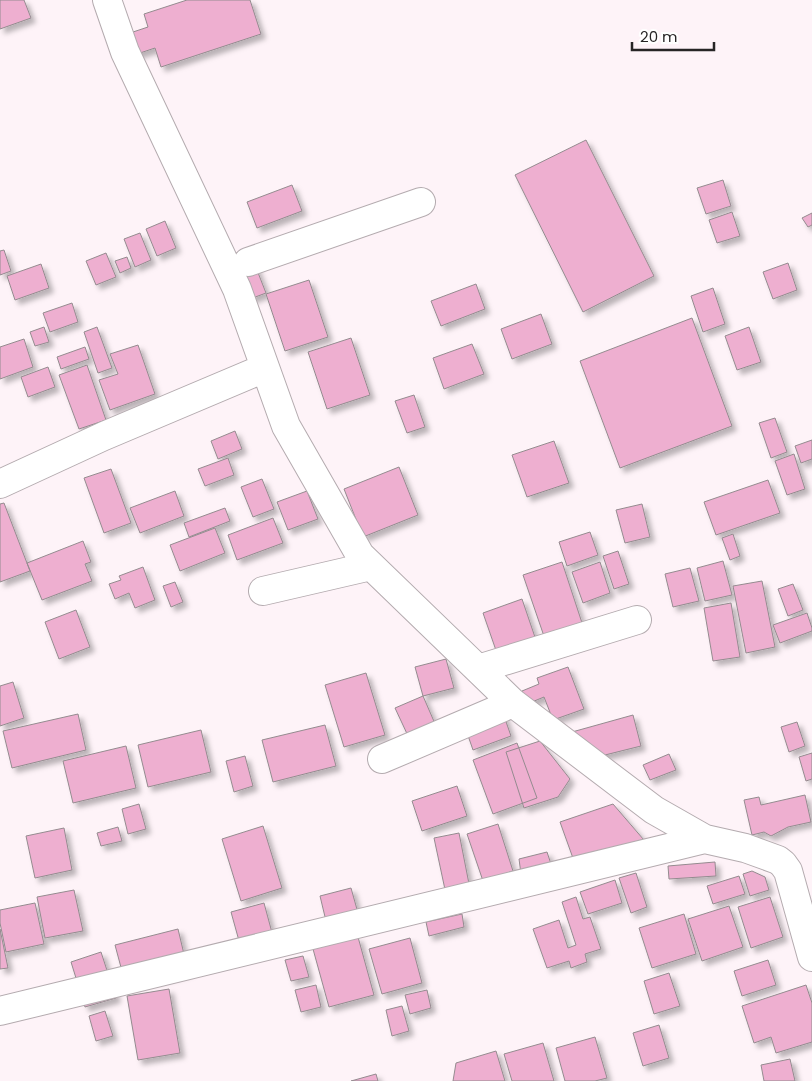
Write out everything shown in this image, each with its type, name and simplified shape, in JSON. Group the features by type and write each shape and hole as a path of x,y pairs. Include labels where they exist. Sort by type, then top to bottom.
{"street":[{"path":"107,0 125,52 237,289 286,426 360,555 512,703 654,810 706,838 746,848 778,860 783,864 788,871 812,957"},
{"path":"248,262 421,202"},
{"path":"0,484 104,436 265,368"},
{"path":"263,591 371,566"},
{"path":"478,670 637,620"},
{"path":"382,760 512,703"},
{"path":"0,1010 706,838"}],"building":[{"path":"0,0 24,0 31,18 0,29"},
{"path":"187,0 250,0 261,34 161,67 155,48 131,56 124,35 148,27 144,14"},
{"path":"586,140 654,276 583,312 515,175"},
{"path":"723,180 731,206 706,214 697,188"},
{"path":"292,185 302,211 257,228 247,202"},
{"path":"732,212 740,236 717,243 709,220"},
{"path":"812,213 812,225 808,227 802,218"},
{"path":"165,221 176,248 157,256 146,229"},
{"path":"140,233 151,260 135,267 124,239"},
{"path":"4,250 11,271 0,275 0,251"},
{"path":"106,253 116,277 96,285 86,261"},
{"path":"127,257 131,268 120,273 115,261"},
{"path":"788,263 797,290 773,299 763,272"},
{"path":"41,264 49,288 15,300 7,276"},
{"path":"255,265 266,293 250,299 238,272"},
{"path":"309,280 328,337 285,351 266,294"},
{"path":"476,284 485,309 441,326 431,301"},
{"path":"713,288 725,324 703,332 691,296"},
{"path":"72,303 78,322 50,332 43,313"},
{"path":"541,314 552,344 512,359 501,329"},
{"path":"692,318 732,426 620,468 580,361"},
{"path":"44,327 49,342 35,346 30,332"},
{"path":"97,327 112,368 98,373 84,332"},
{"path":"749,327 761,362 737,370 725,336"},
{"path":"351,338 370,395 327,409 308,352"},
{"path":"24,339 33,367 0,379 0,347"},
{"path":"472,344 484,374 444,389 433,358"},
{"path":"138,345 155,394 110,410 99,380 118,374 110,354"},
{"path":"85,347 89,359 61,369 57,357"},
{"path":"87,365 106,420 79,429 59,375"},
{"path":"48,367 55,387 28,397 21,377"},
{"path":"414,395 425,427 407,433 395,401"},
{"path":"775,418 787,452 771,458 759,423"},
{"path":"235,431 242,449 218,459 211,441"},
{"path":"812,440 812,459 801,463 795,446"},
{"path":"554,441 569,483 527,497 512,455"},
{"path":"794,454 805,489 787,495 775,461"},
{"path":"228,458 234,475 205,486 198,469"},
{"path":"399,467 418,515 363,537 344,489"},
{"path":"111,469 131,523 104,533 84,478"},
{"path":"262,479 274,509 253,517 241,487"},
{"path":"768,480 780,513 716,535 704,502"},
{"path":"175,491 184,516 140,533 130,508"},
{"path":"307,491 318,519 288,530 277,502"},
{"path":"4,503 30,571 0,582 0,504"},
{"path":"642,504 650,537 625,543 616,510"},
{"path":"225,508 230,521 189,537 184,523"},
{"path":"273,518 283,543 237,560 228,535"},
{"path":"215,528 225,553 180,571 170,545"},
{"path":"590,532 598,555 567,566 559,542"},
{"path":"733,534 740,556 730,560 722,538"},
{"path":"83,541 91,562 85,564 92,581 42,600 27,563"},
{"path":"618,551 629,584 614,589 603,556"},
{"path":"723,561 732,595 705,601 697,568"},
{"path":"562,562 585,632 547,645 523,575"},
{"path":"600,562 610,593 583,603 572,572"},
{"path":"143,567 155,600 135,608 129,593 115,599 109,584 121,580 119,576"},
{"path":"690,568 699,601 673,607 665,574"},
{"path":"762,581 775,647 746,653 733,586"},
{"path":"175,582 183,602 171,607 163,586"},
{"path":"793,584 803,610 788,616 778,589"},
{"path":"522,599 538,646 499,659 483,613"},
{"path":"731,603 740,657 713,661 704,608"},
{"path":"76,610 90,647 59,659 45,622"},
{"path":"807,613 812,631 780,643 773,625"},
{"path":"446,659 454,688 423,696 415,667"},
{"path":"568,667 584,709 553,720 544,697 527,704 522,691 539,684 537,678"},
{"path":"366,673 385,735 344,747 325,685"},
{"path":"13,682 24,718 0,726 0,686"},
{"path":"423,696 436,726 409,738 395,708"},
{"path":"503,713 511,736 473,750 465,727"},
{"path":"78,714 86,750 12,768 3,731"},
{"path":"633,715 641,746 601,756 572,732"},
{"path":"797,722 805,746 789,752 781,727"},
{"path":"325,725 336,766 273,782 262,740"},
{"path":"201,730 211,772 148,787 138,745"},
{"path":"540,741 570,779 558,797 524,808 506,752"},
{"path":"517,743 537,798 493,814 473,760"},
{"path":"126,746 136,788 73,803 63,761"},
{"path":"812,753 812,779 806,781 799,757"},
{"path":"669,754 676,770 650,780 643,765"},
{"path":"245,756 253,786 234,792 226,761"},
{"path":"457,786 467,816 422,831 412,801"},
{"path":"805,795 811,822 788,827 771,836 764,832 752,835 744,800 759,797 761,805"},
{"path":"139,804 146,829 128,834 122,809"},
{"path":"613,804 650,847 574,861 560,822"},
{"path":"498,824 513,871 483,881 467,834"},
{"path":"263,826 282,888 241,901 222,839"},
{"path":"118,827 122,841 101,846 97,833"},
{"path":"64,828 72,870 35,878 26,836"},
{"path":"459,833 471,894 447,899 434,838"},
{"path":"547,852 551,864 521,874 519,859"},
{"path":"715,862 716,876 669,879 668,866"},
{"path":"752,871 765,877 769,890 750,896 743,874"},
{"path":"636,873 647,907 631,913 619,878"},
{"path":"739,876 745,894 713,904 707,886"},
{"path":"615,880 622,903 588,914 580,892"},
{"path":"351,888 358,913 326,921 320,896"},
{"path":"74,890 83,931 45,938 37,897"},
{"path":"576,897 583,919 590,917 601,949 585,954 587,962 571,968 569,961 547,968 533,929 559,920 568,948 576,945 562,902"},
{"path":"770,897 783,937 751,948 738,907"},
{"path":"35,903 44,944 6,952 0,923 0,910"},
{"path":"264,903 274,940 241,948 231,912"},
{"path":"729,906 743,947 702,961 688,919"},
{"path":"462,914 464,927 429,936 426,922"},
{"path":"684,914 696,954 652,968 639,928"},
{"path":"0,929 8,968 0,969"},
{"path":"178,929 188,971 126,986 115,945"},
{"path":"358,937 374,995 329,1007 313,949"},
{"path":"410,938 422,983 382,994 369,949"},
{"path":"101,952 116,998 85,1007 71,962"},
{"path":"303,956 309,977 291,981 285,960"},
{"path":"768,960 776,985 742,996 734,971"},
{"path":"669,973 680,1006 654,1014 644,981"},
{"path":"316,985 321,1007 301,1012 295,990"},
{"path":"806,985 812,1003 812,1042 776,1053 771,1037 754,1043 742,1006"},
{"path":"169,989 180,1053 138,1060 127,996"},
{"path":"427,990 431,1008 410,1014 405,995"},
{"path":"402,1006 409,1031 392,1036 386,1010"},
{"path":"105,1011 113,1036 96,1041 89,1016"},
{"path":"659,1025 669,1058 643,1066 633,1033"},
{"path":"595,1037 607,1078 595,1081 565,1081 556,1048"},
{"path":"543,1043 554,1081 512,1081 504,1054"},
{"path":"496,1051 505,1081 453,1081 456,1063"},
{"path":"790,1059 795,1081 764,1081 761,1065"},
{"path":"376,1074 378,1081 351,1081"}]}
